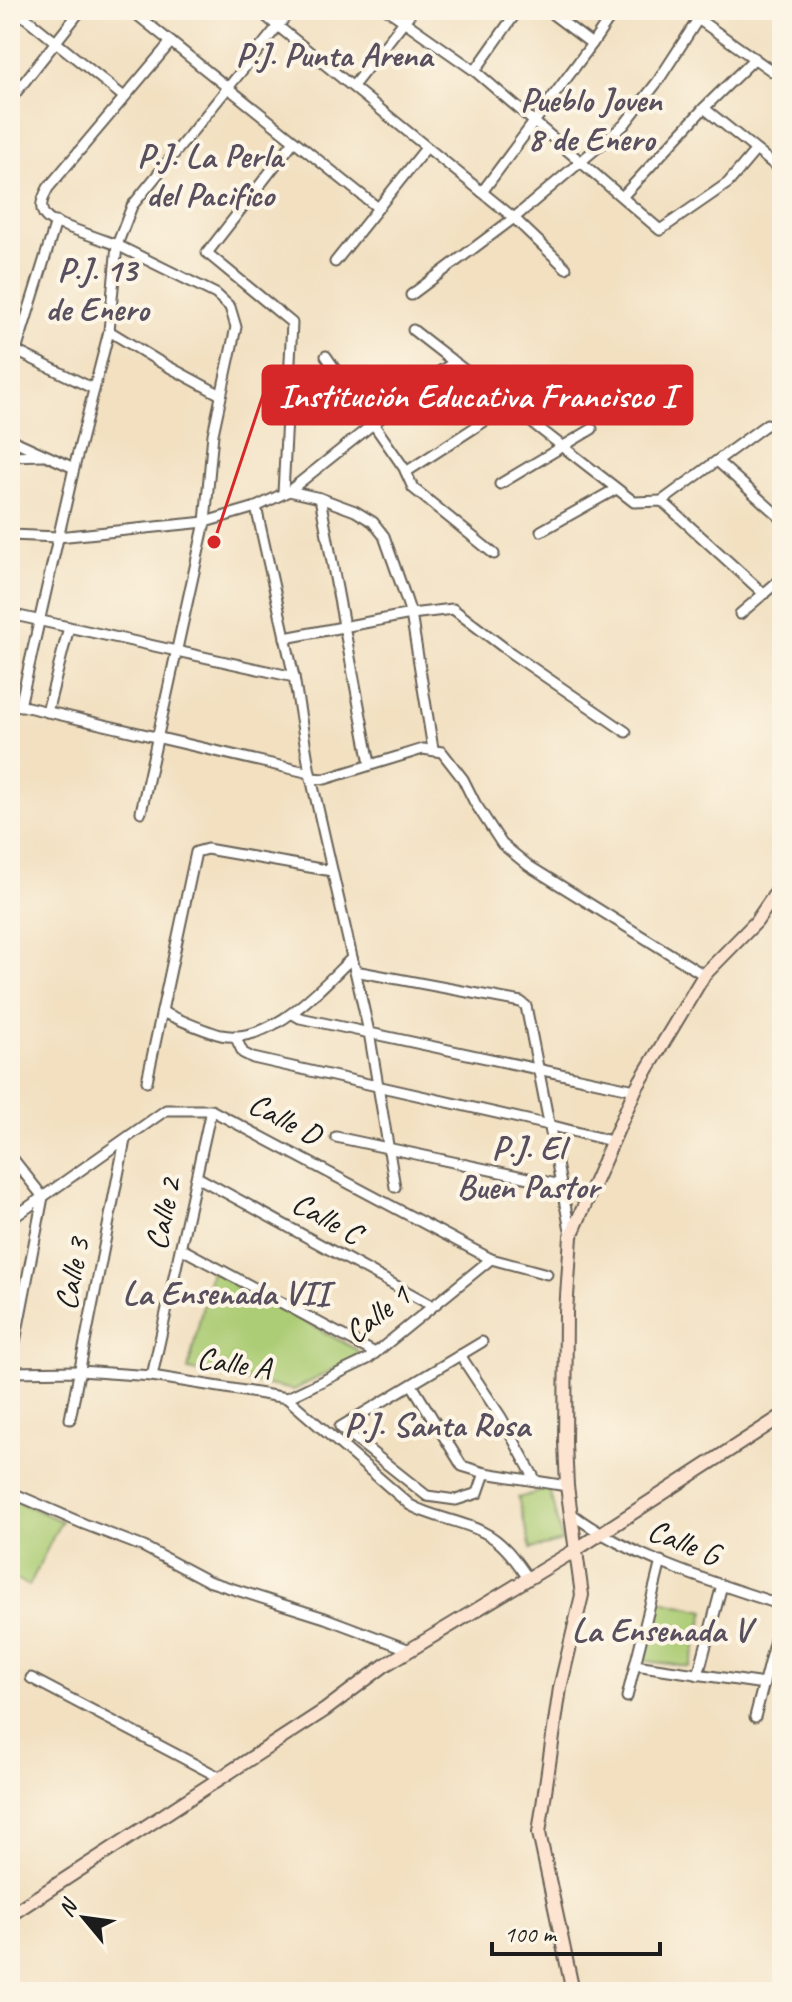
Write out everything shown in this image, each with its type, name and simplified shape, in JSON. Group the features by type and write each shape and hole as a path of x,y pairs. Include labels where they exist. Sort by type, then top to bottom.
{"street":[{"path":"16,10 124,97"},
{"path":"10,100 81,10"},
{"path":"131,10 378,208"},
{"path":"258,10 514,218 566,268"},
{"path":"291,10 132,206 117,245 109,331 40,621 15,704 325,779 423,749 442,752 502,844 529,866 704,975"},
{"path":"388,10 475,71 660,230 728,183 755,151"},
{"path":"353,86 413,10"},
{"path":"475,71 518,10"},
{"path":"547,10 592,44"},
{"path":"482,192 615,10"},
{"path":"411,295 514,218 624,125 658,81 701,14 782,78"},
{"path":"141,812 205,522 213,434 236,327 230,307 216,294 117,245 47,218 41,210 48,188 171,42"},
{"path":"622,197 755,58"},
{"path":"704,108 782,171"},
{"path":"286,492 292,323 207,253 294,141"},
{"path":"335,262 426,148"},
{"path":"10,177 10,193"},
{"path":"56,222 13,350 94,389"},
{"path":"413,330 634,502 662,501 767,424 782,431"},
{"path":"109,331 221,395"},
{"path":"326,356 406,472 413,488 494,554"},
{"path":"10,535 58,537 205,522 256,507 286,492 402,401 416,386 455,362"},
{"path":"406,472 539,386"},
{"path":"500,484 592,429"},
{"path":"10,439 74,468"},
{"path":"10,456 44,455"},
{"path":"717,461 782,519"},
{"path":"541,531 616,489"},
{"path":"286,492 320,498 355,511 373,522 384,536 411,614 433,749"},
{"path":"320,498 370,764"},
{"path":"662,501 764,594"},
{"path":"256,507 294,677 311,776 369,1032 395,1187"},
{"path":"740,614 782,578"},
{"path":"285,638 411,614 456,610 480,631 626,732"},
{"path":"10,614 294,677"},
{"path":"47,712 69,627"},
{"path":"147,1081 196,852 207,849 332,871"},
{"path":"571,1236 635,1090 704,975 756,922 782,884"},
{"path":"162,1012 221,1035 250,1033 293,1014 352,958"},
{"path":"355,971 521,1002 529,1012 571,1236 566,1312 565,1443 567,1486 582,1595 560,1688 539,1833 573,1992"},
{"path":"293,1014 635,1090"},
{"path":"235,1036 246,1055 611,1141"},
{"name":"Calle D","path":"10,1220 166,1110 211,1110 491,1259 547,1274"},
{"name":"Calle 2","path":"152,1376 211,1110"},
{"path":"336,1137 561,1185"},
{"name":"Calle 3","path":"70,1419 125,1139"},
{"path":"10,1155 43,1197 10,1370"},
{"name":"Calle C","path":"197,1177 431,1305"},
{"path":"182,1249 375,1353"},
{"name":"Calle 1","path":"287,1398 368,1359 491,1259"},
{"path":"482,1342 340,1427 427,1496 456,1500 478,1493 485,1473"},
{"path":"460,1355 501,1417 536,1481"},
{"name":"Calle A","path":"10,1370 152,1376 287,1398 410,1505 427,1515 483,1531 511,1553 528,1578"},
{"path":"412,1385 462,1466 485,1473 567,1486"},
{"path":"10,1915 325,1710 410,1650 577,1549 782,1416"},
{"path":"10,1492 144,1547 217,1585 275,1601 410,1650"},
{"name":"Calle G","path":"572,1514 600,1533 661,1561 782,1605"},
{"path":"627,1697 661,1561"},
{"path":"698,1675 722,1585"},
{"path":"755,1717 782,1613"},
{"path":"635,1665 764,1684"},
{"path":"31,1678 219,1777"}],"green space":[{"path":"211,1270 357,1350 358,1357 294,1390 188,1370"},
{"path":"549,1489 562,1541 531,1549 518,1498"},
{"path":"10,1498 61,1521 29,1586 10,1576"},
{"path":"657,1600 705,1611 690,1667 647,1661 642,1657"}],"place":[{"name":"Institución Educativa Francisco I","path":"214,542"}],"district":[{"name":"P.J. Punta Arena","path":"334,54"},
{"name":"Pueblo Joven 8 de Enero","path":"591,118"},
{"name":"P.J. La Perla del Pacifico","path":"210,174"},
{"name":"P.J. 13 de Enero","path":"97,288"},
{"name":"P.J. El Buen Pastor","path":"528,1166"},
{"name":"La Ensenada VII","path":"226,1292"},
{"name":"P.J. Santa Rosa","path":"437,1424"},
{"name":"La Ensenada V","path":"661,1629"}]}
